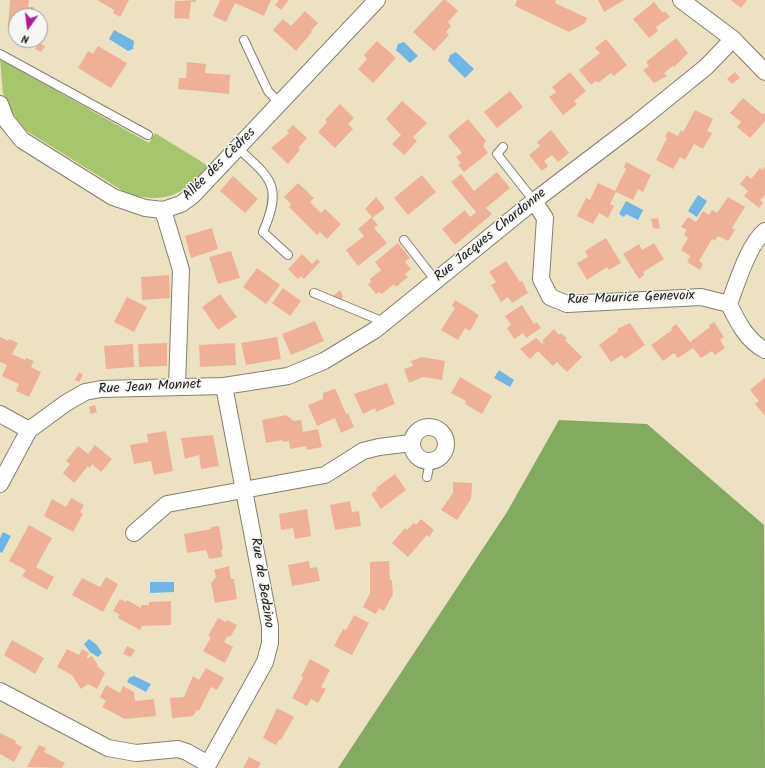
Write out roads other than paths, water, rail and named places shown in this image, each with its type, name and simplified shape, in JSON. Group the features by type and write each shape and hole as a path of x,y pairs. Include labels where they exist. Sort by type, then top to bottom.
{"street":[{"path":"681,0 733,39 765,72"},
{"name":"Allée des Cèdres","path":"0,104 6,120 22,140 113,197 145,208 163,210 181,204 193,195 280,104 374,1"},
{"name":"Rue Jacques Chardonne","path":"224,386 288,376 324,361 368,335 534,201 706,68 733,39"},
{"name":"Rue Maurice Genevoix","path":"534,201 545,218 541,279 550,297 567,304 701,297 729,304"},
{"path":"163,210 181,270 177,386"},
{"path":"765,231 759,236 743,268 729,304 736,320 755,345 765,350"},
{"name":"Rue Jean Monnet","path":"0,484 29,430 66,403 85,392 101,389 224,386"},
{"name":"Rue de Bedzino","path":"207,766 265,662 270,643 266,605 224,386"},
{"path":"0,414 29,430"},
{"path":"423,427 434,427 440,430 446,440 444,452 429,469 412,449 411,443 414,434 423,427"},
{"path":"134,533 167,504 325,476 363,452 379,447 411,443"},
{"path":"0,691 108,748 136,753 178,749 187,752 207,766"}],"lane":[{"path":"244,40 268,91 280,104"},
{"path":"0,54 148,135"},
{"path":"503,147 497,154 534,201"},
{"path":"238,148 269,178 274,195 270,215 263,232 288,254"},
{"path":"404,240 436,281"},
{"path":"314,293 384,322"}],"water":[{"path":"114,30 134,41 133,49 128,51 109,39"},
{"path":"404,42 418,56 410,63 396,50 398,44"},
{"path":"456,52 474,69 465,78 448,61 450,55"},
{"path":"698,195 707,201 697,217 688,211"},
{"path":"626,201 643,210 638,220 626,214 624,217 619,214"},
{"path":"499,370 514,380 510,387 494,378"},
{"path":"3,532 11,536 2,553 0,552 0,538"},
{"path":"150,582 174,582 174,592 150,593"},
{"path":"89,639 97,645 102,653 98,657 90,652 84,644"},
{"path":"134,676 151,684 146,692 127,682 129,678"}]}
